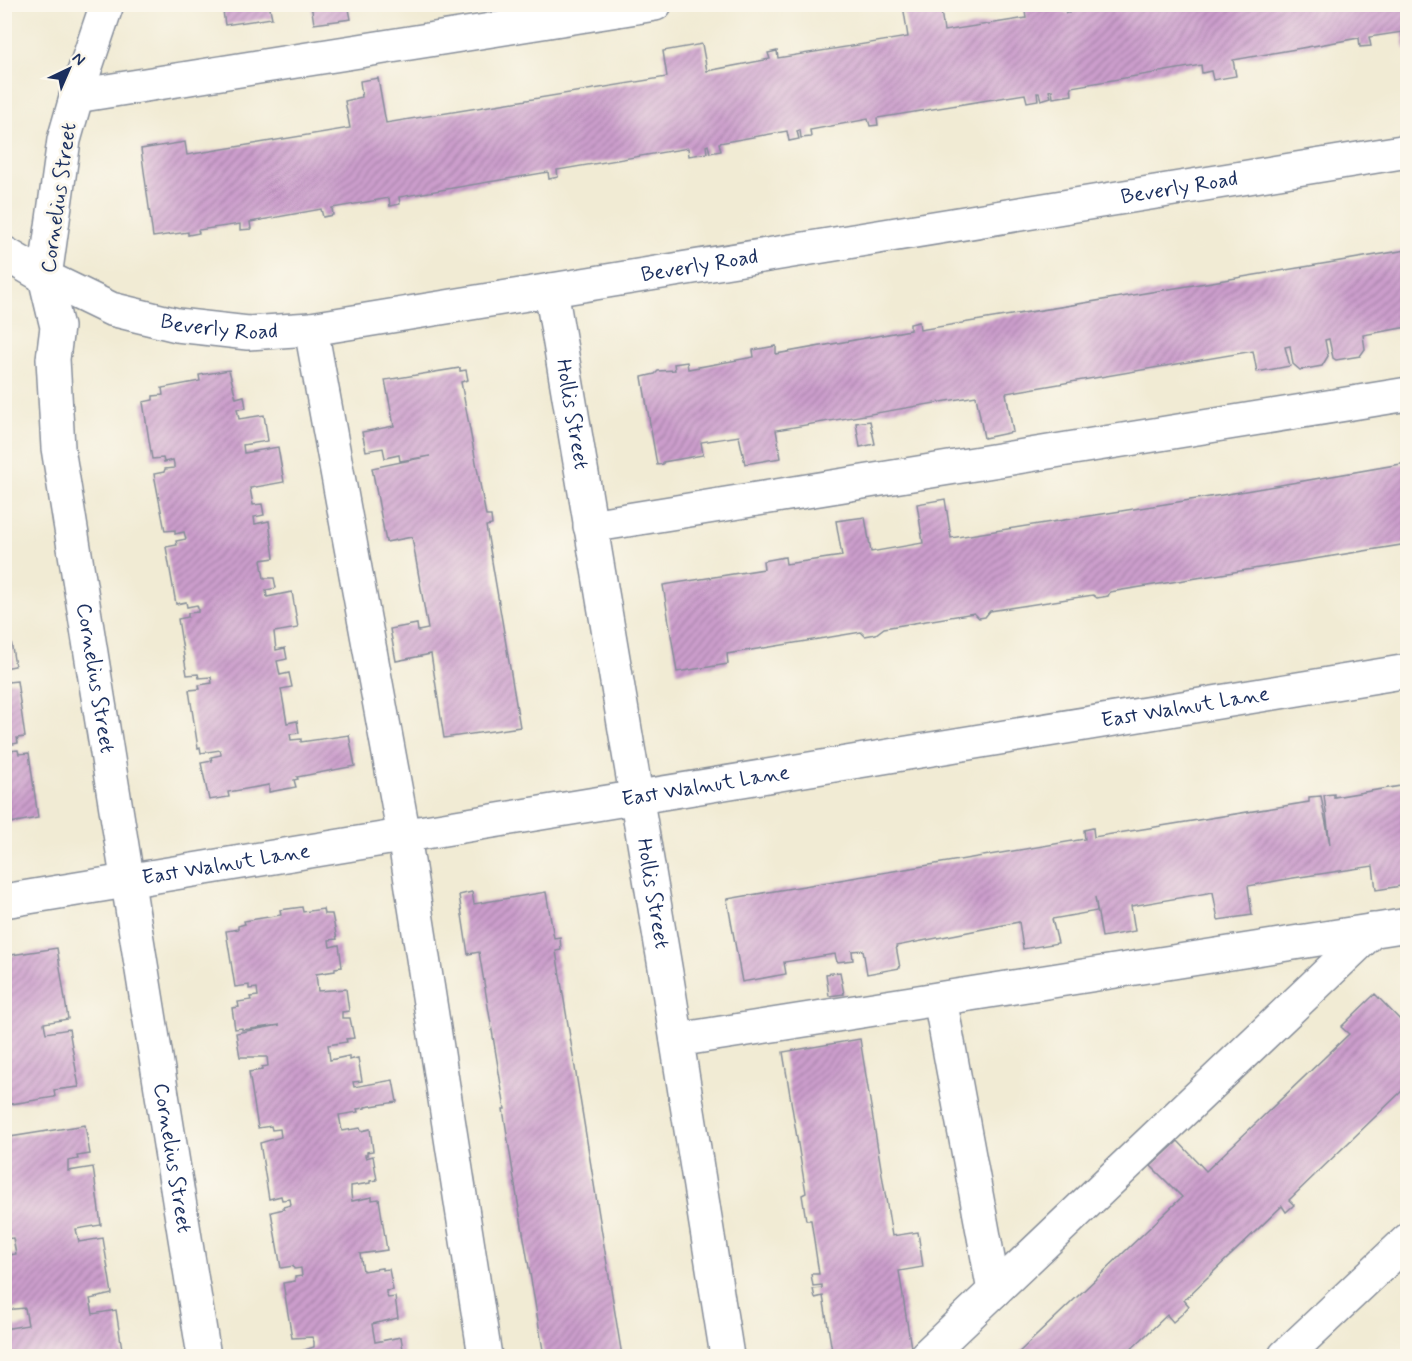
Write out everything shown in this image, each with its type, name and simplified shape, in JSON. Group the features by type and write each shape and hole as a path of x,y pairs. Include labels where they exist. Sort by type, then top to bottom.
{"street":[{"name":"Cornelius Street","path":"107,4 76,96 64,140 45,277 57,327 53,359 58,448 204,1356"},
{"path":"76,96 655,4"},
{"name":"Beverly Road","path":"4,252 45,277 111,309 177,325 248,333 311,329 1407,151"},
{"name":"Hollis Street","path":"551,290 677,1040 727,1356"},
{"path":"311,329 404,836 485,1356"},
{"path":"590,526 1407,394"},
{"name":"East Walnut Lane","path":"4,901 1407,671"},
{"path":"677,1040 1407,925"},
{"path":"926,1356 1373,930"},
{"path":"940,999 994,1290"},
{"path":"1285,1356 1407,1240"}],"building":[{"path":"222,4 269,4 272,18 225,25"},
{"path":"311,4 348,4 351,19 314,24"},
{"path":"940,4 944,31 1026,18 1024,4 1064,4 1066,13 1069,13 1068,4 1097,4 1098,7 1108,4 1407,4 1407,49 1405,49 1402,32 1369,37 1371,46 1360,47 1359,38 1233,60 1236,76 1213,80 1211,71 1202,73 1201,65 1071,87 1072,95 1053,98 1052,90 1049,91 1051,97 1041,100 1037,93 1038,100 1027,102 1025,94 877,118 878,125 870,126 868,119 810,130 811,137 801,138 800,130 797,131 799,139 789,141 787,131 719,143 721,151 710,153 708,145 706,146 707,153 689,156 688,148 557,170 558,177 549,179 548,172 399,197 400,204 390,206 389,198 332,208 333,215 323,217 321,209 250,222 251,229 240,230 240,224 198,230 199,233 188,235 188,232 153,237 141,149 185,142 187,155 350,128 345,101 362,97 360,81 378,78 386,123 667,77 663,51 702,44 707,71 770,59 768,53 777,51 778,58 908,37 903,5"},
{"path":"1407,250 1407,327 1363,335 1365,349 1360,356 1336,360 1333,358 1329,339 1325,340 1328,356 1322,366 1300,370 1293,364 1290,346 1285,347 1290,366 1257,372 1253,351 1006,393 1013,432 984,438 976,396 776,430 781,458 745,464 739,436 701,442 703,455 657,465 642,377 658,371 675,370 674,364 687,362 688,369 754,357 753,350 776,346 776,354 910,330 910,324 919,322 920,330"},
{"path":"460,368 460,371 466,370 468,380 461,382 486,516 491,516 492,525 486,526 520,727 444,738 431,654 396,661 390,629 417,624 418,631 428,629 412,537 386,542 372,468 430,456 400,461 399,455 385,458 383,448 366,451 362,432 394,426 385,380"},
{"path":"229,370 236,398 244,396 246,408 237,409 239,419 264,415 268,441 243,445 244,453 278,447 284,482 250,488 253,505 262,504 264,515 254,517 255,524 269,521 274,558 261,560 264,578 274,578 276,588 266,590 267,597 292,592 298,628 274,632 276,650 285,648 287,659 277,661 280,675 289,673 292,687 281,689 287,723 297,721 299,733 290,734 291,740 301,739 301,742 349,735 355,766 297,777 298,779 294,780 296,787 269,792 269,785 228,792 229,797 209,800 201,763 212,761 211,757 221,755 221,753 220,750 201,753 200,747 198,748 189,690 200,689 199,685 212,683 211,677 199,678 198,674 187,675 178,619 188,617 188,613 198,612 198,608 197,605 187,607 186,602 176,604 166,547 177,545 176,541 186,539 184,532 175,534 175,530 165,531 154,474 174,468 174,464 173,460 164,462 163,458 152,459 143,402 153,400 153,396 163,395 162,388 200,381 199,375"},
{"path":"870,421 875,444 860,447 856,423"},
{"path":"1407,463 1407,544 1110,592 1108,596 1097,598 1093,595 990,611 985,617 979,618 974,613 884,628 876,634 865,636 861,632 727,654 728,664 677,672 663,585 764,569 763,561 785,557 786,564 842,556 836,521 865,517 871,552 923,543 917,504 945,499 951,538"},
{"path":"4,610 6,610 15,666 4,668"},
{"path":"4,678 7,678 8,682 17,681 25,737 17,738 18,743 8,745 8,748 9,751 18,750 19,754 29,753 38,818 4,824"},
{"path":"1407,785 1407,885 1376,890 1373,866 1293,878 1248,886 1252,915 1218,920 1213,892 1131,906 1135,931 1102,937 1095,897 1097,911 1052,919 1058,943 1023,949 1019,922 896,946 900,968 867,974 863,950 852,951 853,960 837,962 835,954 784,962 786,974 742,982 727,899 1085,839 1084,830 1093,828 1094,837 1309,802 1309,797 1321,796 1330,845 1324,795 1334,794 1334,797"},
{"path":"472,892 474,904 546,892 554,938 560,937 561,950 556,951 622,1356 544,1356 479,952 468,954 459,895"},
{"path":"302,907 303,912 323,909 324,914 332,914 337,939 329,940 330,947 339,945 342,967 335,968 335,971 316,974 318,991 346,989 349,1011 342,1012 342,1018 350,1018 354,1038 346,1039 347,1042 328,1045 330,1060 349,1056 349,1060 358,1058 362,1081 353,1082 354,1087 393,1080 397,1102 365,1107 357,1109 358,1112 339,1115 342,1131 370,1129 373,1151 365,1155 366,1158 373,1156 377,1180 351,1186 352,1201 372,1197 372,1200 379,1199 387,1250 360,1254 363,1271 389,1269 393,1290 386,1291 386,1293 388,1298 395,1297 398,1318 372,1324 375,1342 401,1337 404,1356 295,1356 295,1353 314,1347 314,1342 312,1337 292,1338 283,1283 295,1281 295,1277 302,1276 301,1268 294,1269 293,1266 281,1268 271,1212 291,1205 290,1199 282,1200 281,1196 269,1199 260,1143 281,1137 280,1129 272,1130 271,1126 258,1128 249,1072 262,1070 262,1067 268,1066 267,1057 240,1057 236,1033 280,1025 235,1029 232,1008 239,1007 238,1002 251,1000 250,997 258,996 257,988 249,989 249,985 235,987 226,931 238,929 238,926 245,924 244,921 281,915 280,910"},
{"path":"57,948 68,1019 44,1023 46,1033 69,1029 79,1087 54,1090 55,1097 5,1105 5,956"},
{"path":"840,972 844,994 829,996 826,974"},
{"path":"1375,994 1407,1027 1407,1094 1403,1090 1289,1200 1294,1205 1286,1212 1282,1206 1184,1300 1189,1306 1181,1315 1173,1322 1167,1315 1124,1356 1015,1356 1182,1197 1151,1166 1178,1141 1206,1171 1349,1034 1341,1027"},
{"path":"860,1039 892,1236 918,1232 923,1267 899,1271 912,1354 899,1356 824,1356 823,1353 832,1351 823,1296 815,1298 813,1289 822,1288 822,1285 813,1286 811,1274 819,1274 811,1220 806,1220 802,1195 806,1193 783,1052"},
{"path":"85,1125 90,1154 77,1156 78,1159 68,1161 68,1171 93,1167 101,1225 76,1229 79,1242 103,1238 112,1294 90,1299 93,1314 116,1310 123,1356 10,1356 10,1352 4,1353 4,1329 28,1325 25,1308 4,1310 4,1256 16,1254 13,1238 4,1239 4,1138"}]}
